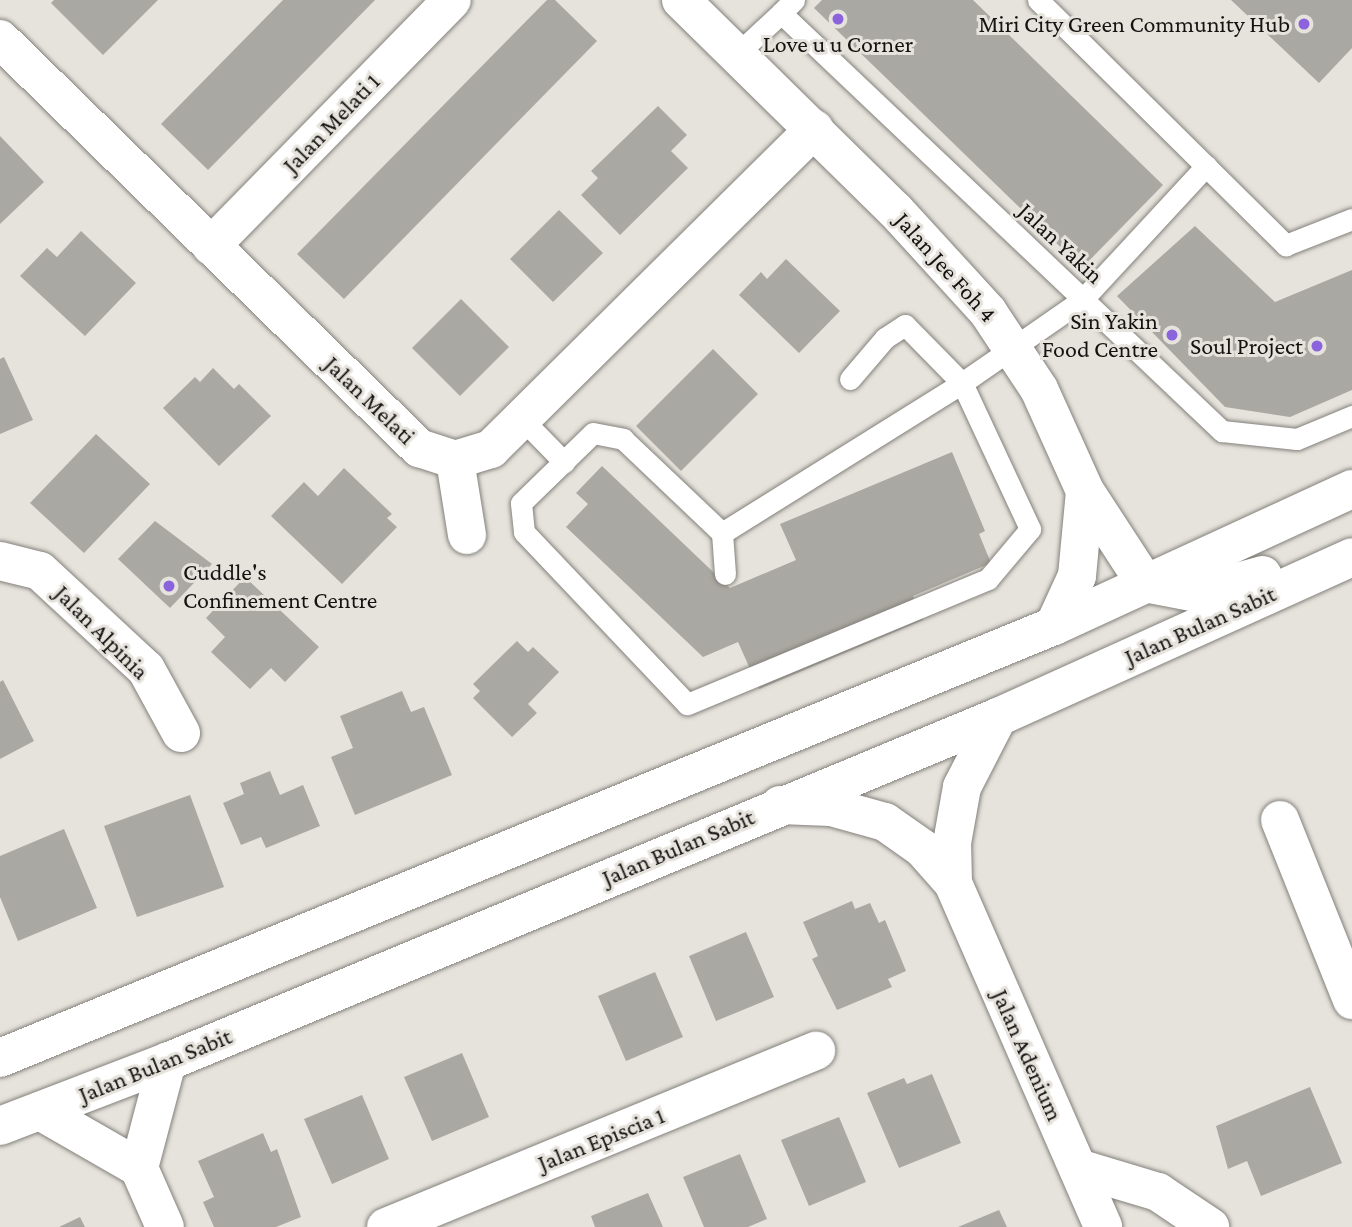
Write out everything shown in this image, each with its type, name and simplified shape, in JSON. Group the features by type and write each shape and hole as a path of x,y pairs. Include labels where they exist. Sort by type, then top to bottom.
{"street":[{"name":"Jalan Melati 1","path":"211,246 452,0"},
{"name":"Jalan Jee Foh 4","path":"681,0 895,210 1015,348 1085,491 1145,583"},
{"name":"Jalan Melati","path":"0,39 419,448 455,460"},
{"path":"467,535 455,460 491,449 814,129"},
{"path":"0,1058 1054,626 1352,489"},
{"path":"1054,626 1077,576 1085,491"},
{"path":"1145,583 1197,593 1286,568 1346,560"},
{"name":"Jalan Bulan Sabit","path":"0,1126 167,1062 778,805 998,716 1346,560"},
{"name":"Jalan Alpinia","path":"0,561 40,571 146,668 181,733"},
{"name":"Jalan Adenium","path":"953,883 952,844 962,787 998,716"},
{"name":"Jalan Adenium","path":"778,805 831,807 886,822 922,848 953,883 1103,1227"},
{"path":"1280,820 1352,1000"},
{"name":"Jalan Episcia 1","path":"386,1227 816,1051"},
{"path":"139,1168 167,1062"},
{"path":"40,1111 139,1168 165,1227"},
{"path":"1078,1168 1158,1192 1209,1227"}],"lane":[{"path":"1038,0 1286,245 1352,219"},
{"path":"737,54 787,7"},
{"name":"Jalan Yakin","path":"787,7 1082,300 1222,430 1297,439 1352,416"},
{"path":"722,533 962,383 1082,300 1206,166"},
{"path":"724,574 722,533 623,439 593,433 521,503 524,532 687,704 988,579 1030,529 962,383 905,326 885,338 850,379"},
{"path":"523,419 564,462"}],"building":[{"path":"54,0 158,0 103,55 51,3"},
{"path":"283,0 375,0 208,170 161,124"},
{"path":"547,0 555,0 597,41 344,299 297,254"},
{"path":"822,0 973,0 1163,185 1082,268 814,8"},
{"name":"Miri City Green Community Hub","path":"1231,0 1352,0 1352,48 1319,83"},
{"path":"658,106 687,135 671,151 688,168 620,235 581,195 598,178 591,171"},
{"path":"0,136 44,182 0,224"},
{"path":"559,210 603,253 553,302 510,259"},
{"path":"1195,226 1275,302 1352,270 1352,390 1290,417 1225,407 1117,296"},
{"path":"81,231 136,283 85,336 20,276 47,248 57,257"},
{"path":"786,259 840,311 799,353 739,295 761,272 767,279"},
{"path":"461,299 509,347 460,396 412,348"},
{"path":"713,349 758,394 681,471 636,426"},
{"path":"4,357 33,420 0,434 0,359"},
{"path":"213,368 234,389 239,384 271,416 219,466 163,408 195,377 200,382"},
{"path":"96,434 150,484 84,553 30,503"},
{"path":"952,452 985,531 979,534 991,563 913,596 923,620 759,689 738,642 703,657 566,527 588,504 576,493 602,466 730,588 796,560 780,524"},
{"path":"344,468 392,514 387,518 397,527 342,584 271,516 304,482 318,496"},
{"name":"Cuddle's Confinement Centre","path":"155,521 212,564 170,608 118,559"},
{"path":"245,577 319,647 285,682 271,668 250,689 211,652 225,637 206,618"},
{"path":"517,641 528,652 533,647 559,672 528,704 537,713 512,737 473,698 480,691 473,684"},
{"path":"3,680 34,741 0,759 0,682"},
{"path":"402,691 411,712 424,707 452,775 355,815 331,757 353,748 340,716"},
{"path":"270,771 280,795 303,785 320,826 266,848 261,837 241,845 223,803 244,794 240,783"},
{"path":"190,795 224,887 137,917 104,826"},
{"path":"64,829 97,908 18,941 0,897 0,856"},
{"path":"852,901 855,909 870,903 879,923 885,920 906,971 888,979 892,987 837,1010 812,959 818,956 803,922"},
{"path":"746,932 774,997 716,1021 689,956"},
{"path":"655,972 683,1037 626,1061 598,996"},
{"path":"462,1053 489,1117 432,1141 404,1077"},
{"path":"932,1074 961,1143 899,1168 867,1093 904,1078 907,1084"},
{"path":"1310,1087 1342,1163 1261,1196 1247,1161 1228,1169 1216,1126"},
{"path":"362,1095 389,1159 332,1184 304,1119"},
{"path":"839,1117 866,1182 809,1206 781,1140"},
{"path":"263,1133 271,1152 277,1149 301,1217 276,1227 214,1227 203,1202 214,1197 198,1161"},
{"path":"740,1154 767,1219 748,1227 704,1227 683,1177"},
{"path":"648,1193 663,1227 595,1227 591,1216"},
{"path":"999,1210 1007,1227 958,1227"},
{"path":"80,1217 85,1227 59,1227"}],"place":[{"name":"Love u u Corner","path":"838,19"},
{"name":"Miri City Green Community Hub","path":"1304,24"},
{"name":"Sin Yakin Food Centre","path":"1172,335"},
{"name":"Soul Project","path":"1317,346"},
{"name":"Cuddle's Confinement Centre","path":"169,586"}]}
